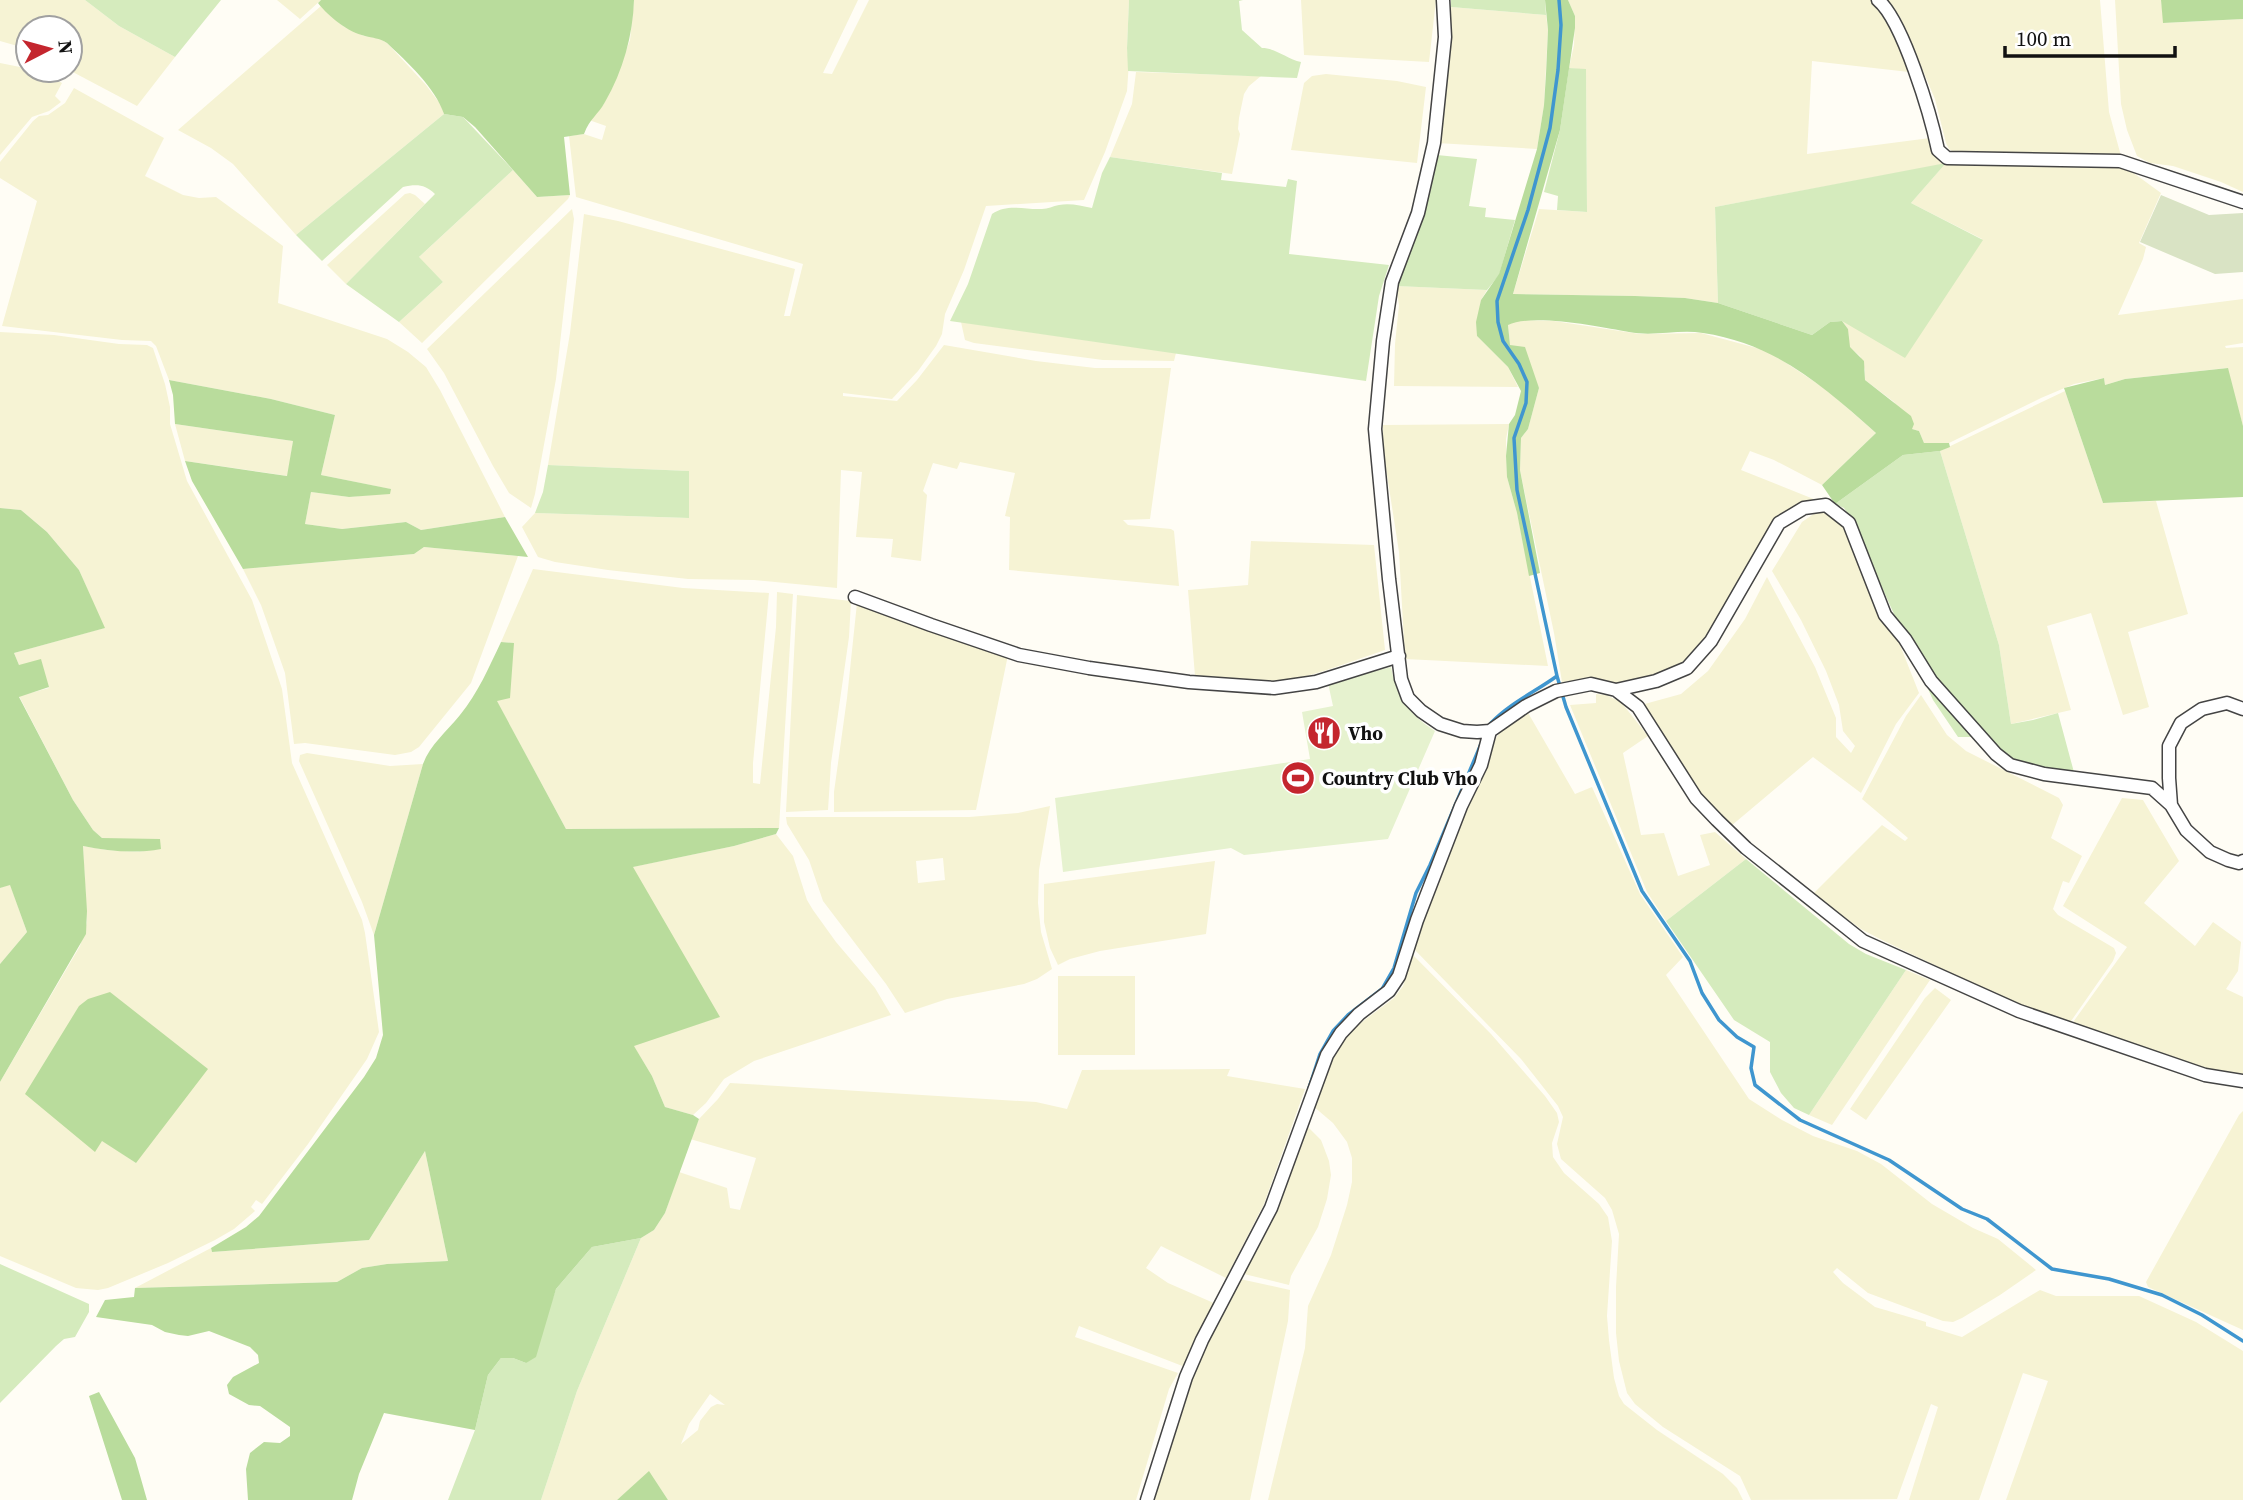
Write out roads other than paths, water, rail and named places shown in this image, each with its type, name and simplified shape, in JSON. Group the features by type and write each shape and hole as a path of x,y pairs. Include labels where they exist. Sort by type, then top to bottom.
{"street":[{"path":"1443,0 1445,37 1434,143 1418,214 1392,282 1383,341 1375,429 1401,679 1408,698 1440,724 1469,732 1490,731 1526,706 1562,689 1591,684 1616,690 1638,707 1696,798 1717,820 1746,848 1863,941 2019,1011 2205,1075 2243,1082"},
{"path":"1878,0 1894,20 1918,80 1938,150 1942,155 1956,159 2120,161 2243,202"},
{"path":"1616,690 1656,681 1687,668 1710,641 1779,523 1804,508 1826,505 1849,523 1885,615 1905,639 1931,681 1996,754 2010,765 2044,774 2152,788 2171,805 2186,830 2210,852 2238,863 2243,861"},
{"path":"855,597 1019,654 1089,668 1189,682 1274,688 1316,682 1399,656"},
{"path":"2171,805 2169,747 2181,723 2202,709 2227,704 2243,709"},
{"path":"1147,1500 1186,1377 1214,1316 1271,1208 1327,1055 1341,1033 1359,1014 1389,991 1399,976 1417,920 1461,806 1481,765 1490,731"}],"waterway":[{"path":"1559,0 1561,25 1558,70 1550,128 1528,210 1497,301 1498,322 1503,341 1519,364 1527,382 1526,403 1514,438 1517,490 1557,676 1566,707 1642,891 1690,961 1702,993 1719,1020 1737,1037 1754,1047 1751,1068 1755,1085 1800,1120 1889,1160 1962,1209 1987,1219 2052,1269 2109,1279 2162,1295 2202,1315 2243,1341"},
{"path":"1491,723 1514,704 1557,676"},
{"path":"1309,1088 1320,1054 1333,1031 1348,1015 1382,989 1394,968 1416,893 1481,744"}],"place":[{"name":"Vho","path":"1324,733"},
{"name":"Country Club Vho","path":"1298,778"}]}
